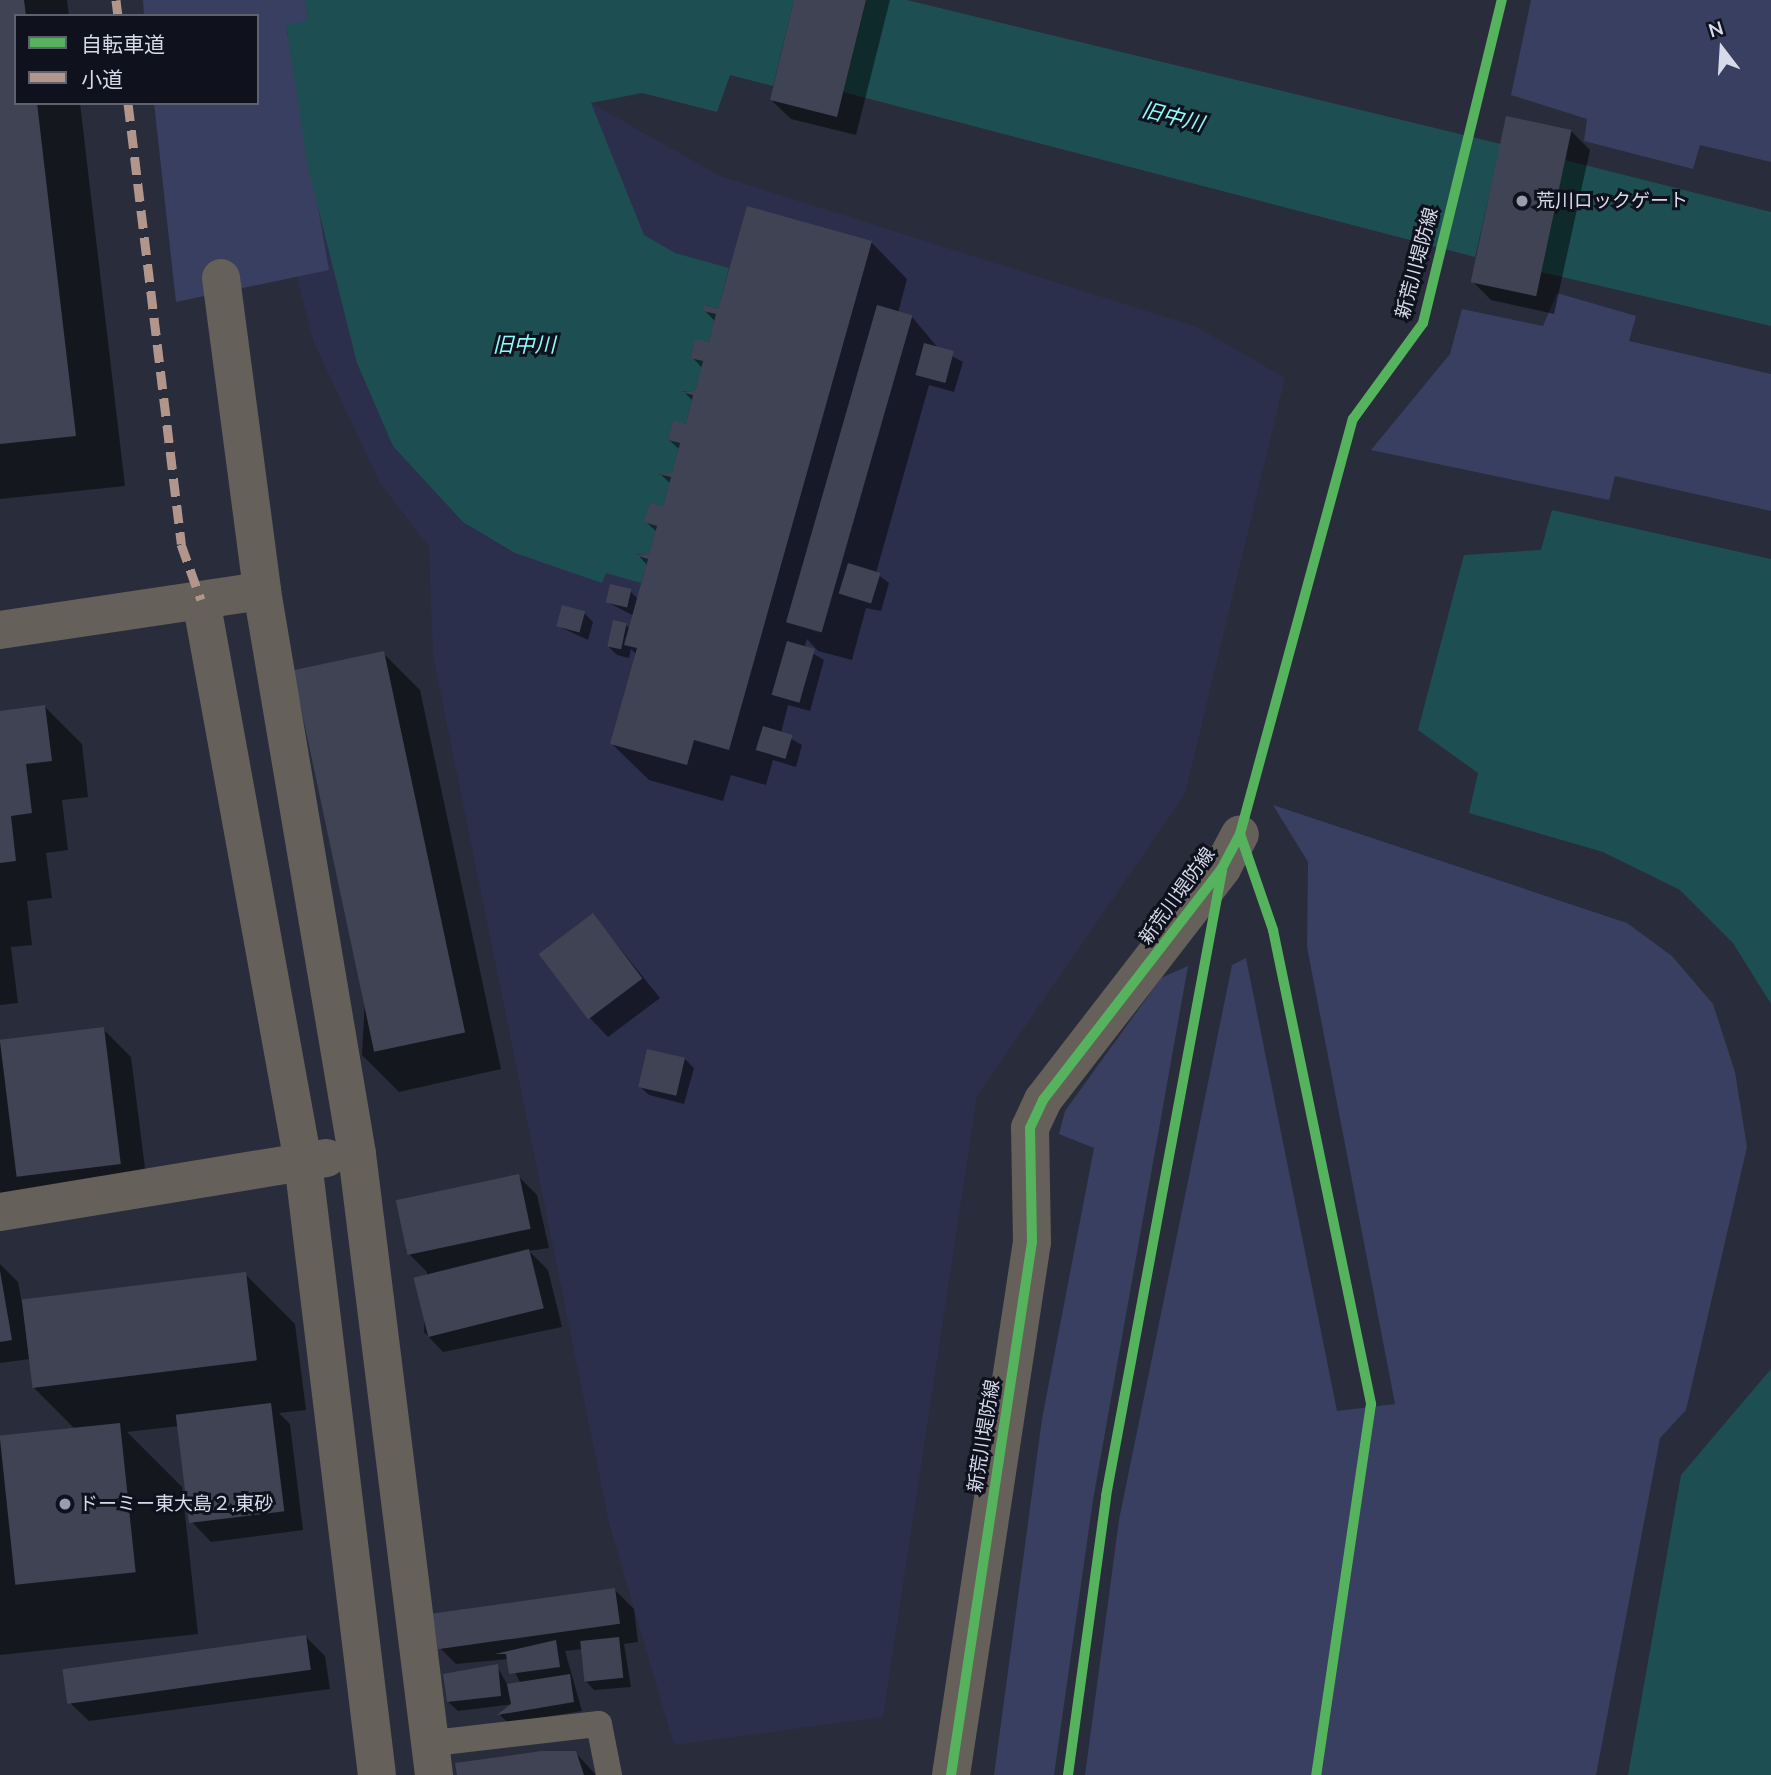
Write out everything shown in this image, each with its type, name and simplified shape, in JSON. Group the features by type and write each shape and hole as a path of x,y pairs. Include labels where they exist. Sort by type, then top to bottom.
{"street":[{"path":"221,278 262,591 357,1154 434,1759"},
{"path":"0,629 262,591"},
{"path":"201,600 303,1162 377,1775"},
{"name":"新荒川堤防線","path":"951,1775 1032,1242 1025,1164 1030,1128 1043,1100 1222,868 1240,834"},
{"path":"0,1212 357,1154"}],"lane":[{"path":"434,1759 599,1724 608,1775"}],"shaded area":[{"path":"143,0 305,0 309,21 286,25 329,270 176,302 154,105 259,105 259,14 144,14"},
{"path":"1531,0 1771,0 1771,162 1700,145 1693,169 1584,141 1587,119 1511,95"},
{"path":"591,103 720,176 1197,327 1285,378 1185,794 977,1096 883,1717 674,1745 609,1523 433,656 429,547 380,483 314,343 268,168"},
{"path":"1557,293 1636,316 1629,341 1771,374 1771,511 1615,476 1609,500 1371,450 1450,354 1462,309 1543,326"},
{"path":"1273,805 1627,923 1672,956 1713,1004 1735,1072 1747,1147 1686,1410 1660,1438 1596,1775 1085,1775 1119,1520 1232,965 1246,958 1337,1411 1395,1404 1307,947 1308,862"},
{"path":"1188,966 1093,1500 1054,1775 994,1775 1042,1419 1094,1148 1059,1134 1065,1111 1161,978"}],"water":[{"name":"旧中川","path":"305,0 794,0 773,86 730,75 717,112 642,93 591,103 644,235 675,253 729,268 718,309 705,305 703,311 716,314 709,342 695,340 690,357 703,361 695,391 681,391 693,395 686,424 673,421 668,440 680,443 672,473 658,474 671,477 663,506 650,503 645,522 657,526 649,554 635,554 648,559 641,583 606,573 602,583 515,553 463,522 393,446 357,363 308,168 286,24 308,21"},
{"path":"866,0 907,0 1501,144 1475,257 843,92"},
{"path":"1565,160 1771,212 1771,326 1541,272"},
{"path":"1552,510 1771,559 1771,1004 1733,943 1680,890 1603,852 1469,813 1478,773 1418,730 1464,555 1541,550"},
{"path":"1771,1369 1771,1775 1628,1775 1681,1475"}],"building":[{"path":"0,0 24,0 26,14 14,14 14,105 37,105 76,436 0,444"},
{"path":"794,0 866,0 837,117 770,100"},
{"name":"荒川ロックゲート","path":"1506,116 1572,130 1536,296 1471,282"},
{"path":"747,206 872,241 729,750 694,740 687,765 610,744 637,648 624,645 648,559 635,555 649,554 657,526 644,522 650,503 663,506 671,477 658,474 672,473 680,443 668,440 673,420 686,424 693,395 681,392 695,391 703,361 690,358 695,339 709,342 716,314 703,311 704,305 718,309"},
{"path":"877,305 913,315 822,632 786,622"},
{"path":"924,343 954,351 945,383 915,375"},
{"path":"848,563 881,573 871,604 839,594"},
{"path":"610,584 631,589 627,607 606,603"},
{"path":"562,605 585,611 579,632 556,626"},
{"path":"613,620 627,623 621,649 607,646"},
{"path":"787,641 815,649 799,703 772,695"},
{"path":"384,651 465,1032 374,1052 293,670"},
{"path":"45,705 52,761 26,764 32,813 11,816 16,861 0,863 0,711"},
{"path":"763,726 793,735 785,759 756,750"},
{"path":"593,913 642,978 588,1019 539,954"},
{"path":"104,1027 121,1164 17,1177 0,1040"},
{"path":"647,1049 685,1058 676,1096 638,1087"},
{"path":"519,1174 531,1229 407,1255 396,1200"},
{"path":"529,1249 544,1308 428,1337 414,1278"},
{"path":"0,1271 12,1340 0,1342"},
{"path":"246,1272 257,1360 33,1388 22,1300"},
{"path":"271,1403 284,1511 189,1523 176,1415"},
{"name":"ドーミー東大島２,東砂","path":"120,1423 136,1572 15,1585 0,1436"},
{"path":"615,1588 620,1624 438,1649 433,1614"},
{"path":"306,1635 311,1670 67,1704 62,1669"},
{"path":"619,1637 623,1678 584,1682 580,1641"},
{"path":"556,1640 560,1667 509,1674 506,1654 495,1654"},
{"path":"498,1664 501,1696 447,1702 443,1674"},
{"path":"570,1674 574,1702 497,1715 511,1704 507,1684"},
{"path":"542,1751 576,1751 584,1775 457,1775 455,1763"}],"marked path":[{"path":"116,0 118,14"},
{"path":"128,105 181,544 201,600"}],"cycle path":[{"path":"951,1775 1032,1242 1030,1128 1043,1100 1222,868 1240,834 1353,419 1423,323 1502,0"},
{"path":"1240,834 1273,930 1371,1404 1316,1775"},
{"path":"1068,1775 1106,1496 1222,871"}],"place":[{"name":"荒川ロックゲート","path":"1522,201"},
{"name":"ドーミー東大島２,東砂","path":"65,1504"}]}
